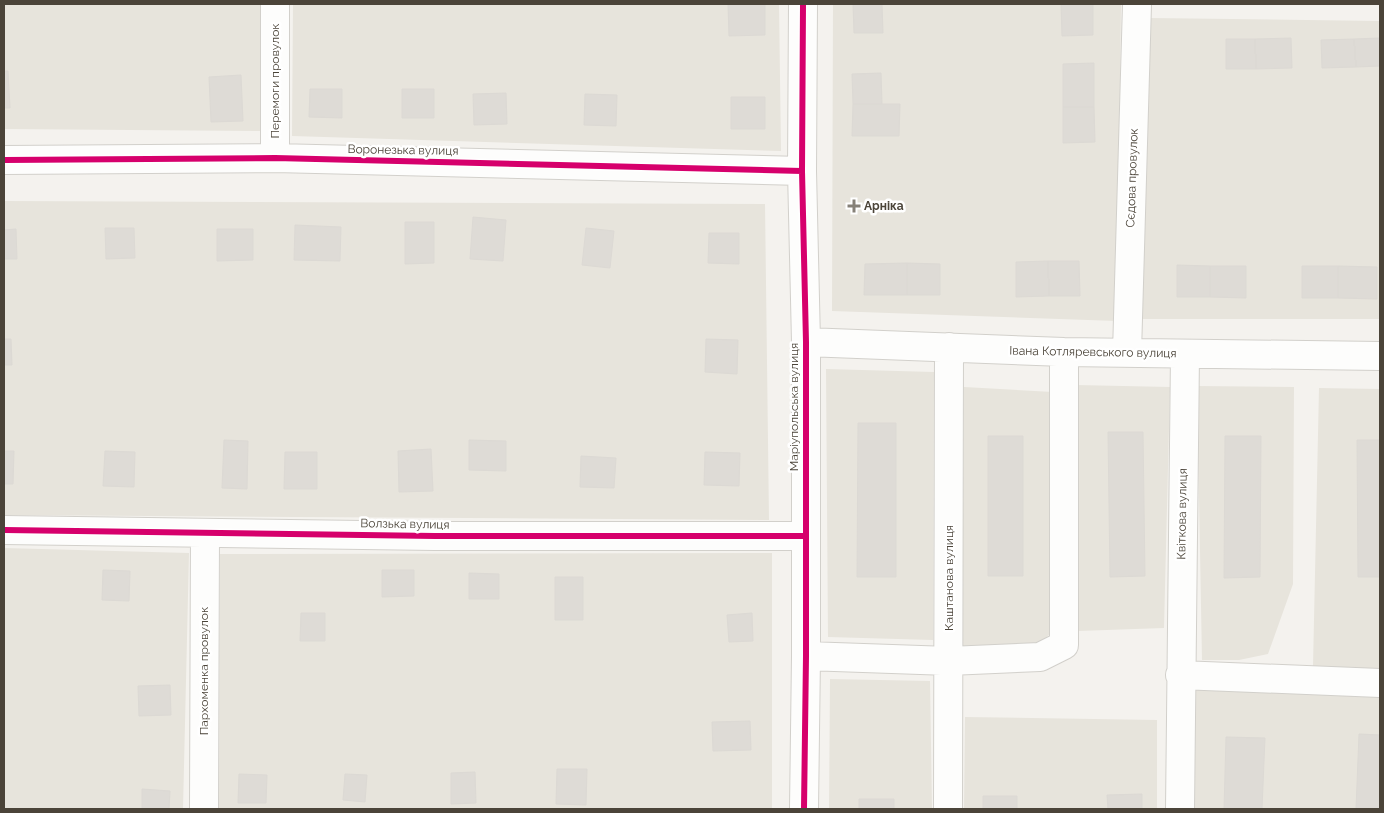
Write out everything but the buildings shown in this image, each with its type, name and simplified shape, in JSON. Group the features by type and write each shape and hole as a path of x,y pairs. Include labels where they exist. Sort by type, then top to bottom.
{"street":[{"name":"Перемоги провулок","path":"274,4 275,158"},
{"name":"Маріупольська вулиця","path":"803,4 802,171 806,342 804,809"},
{"name":"Сєдова провулок","path":"1127,353 1137,4"},
{"name":"Воронезька вулиця","path":"4,160 275,158 802,171"},
{"name":"Івана Котляревського вулиця","path":"806,342 1064,352 1380,356"},
{"name":"Каштанова вулиця","path":"948,809 950,347"},
{"path":"806,656 949,661 1040,657 1064,645 1064,352"},
{"name":"Квіткова вулиця","path":"1180,809 1185,354"},
{"name":"Волзька вулиця","path":"4,530 435,536 806,536"},
{"name":"Пархоменка провулок","path":"204,809 205,534"},
{"path":"1180,674 1380,683"}],"shaded area":[{"path":"4,4 261,4 261,131 4,129"},
{"path":"293,4 779,4 781,151 292,136"},
{"path":"833,4 1121,4 1117,321 832,311"},
{"path":"1150,18 1380,21 1380,319 1141,319"},
{"path":"4,201 765,204 769,520 4,515"},
{"path":"826,369 934,372 933,640 828,637"},
{"path":"1076,385 1170,387 1164,628 1078,631"},
{"path":"1197,386 1294,387 1293,584 1268,654 1239,660 1202,660"},
{"path":"964,387 1053,392 1054,630 1036,647 962,650"},
{"path":"1319,388 1380,389 1380,669 1313,666"},
{"path":"4,548 189,553 183,809 4,809"},
{"path":"772,553 772,809 219,809 220,554"},
{"path":"830,679 930,681 932,809 829,809"},
{"path":"1194,682 1380,696 1380,809 1194,809"},
{"path":"965,717 1157,720 1157,809 964,809"}],"cycle path":[{"path":"803,4 802,171 806,342 804,809"},
{"path":"4,160 275,158 802,171"},
{"path":"4,530 435,536 806,536"}],"place":[{"name":"Арніка","path":"854,206"}]}
